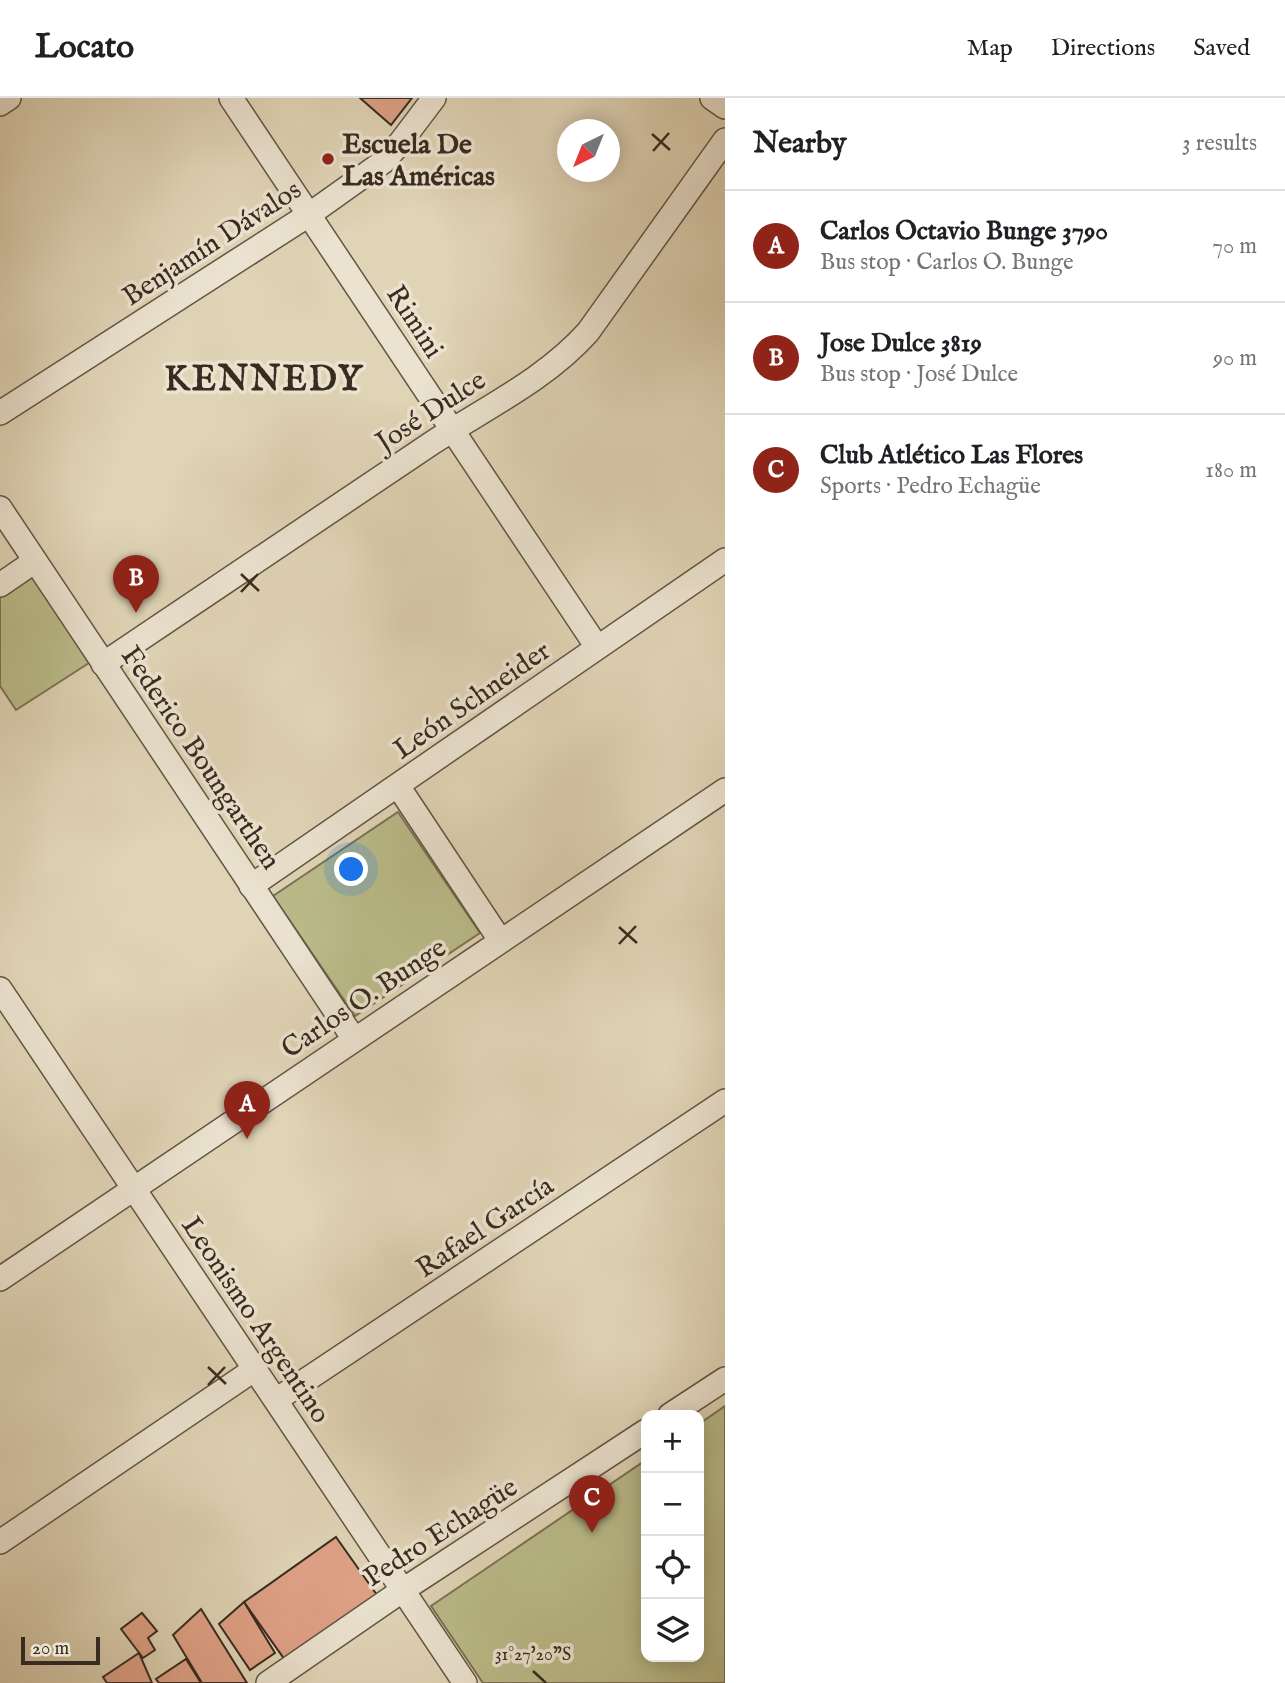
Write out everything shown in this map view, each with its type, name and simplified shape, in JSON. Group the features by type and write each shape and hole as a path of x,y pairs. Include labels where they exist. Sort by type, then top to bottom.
{"street":[{"path":"0,104 9,98"},
{"name":"Rimini","path":"231,98 597,647"},
{"name":"Benjamín Dávalos","path":"0,413 310,214 383,162 434,98"},
{"path":"712,98 725,107"},
{"name":"José Dulce","path":"103,663 452,430 546,371 569,353 588,332 725,140"},
{"name":"Federico Boungarthen","path":"0,508 354,1039"},
{"name":"León Schneider","path":"251,886 725,560"},
{"path":"0,585 35,561"},
{"path":"398,786 500,940"},
{"name":"Carlos O. Bunge","path":"0,1279 725,790"},
{"name":"Leonismo Argentino","path":"0,989 465,1683"},
{"name":"Rafael García","path":"276,1399 725,1101"},
{"path":"0,1542 255,1369"},
{"path":"678,1410 725,1379"},
{"name":"Pedro Echagüe","path":"268,1683 403,1590 641,1434"}],"green space":[{"path":"33,576 89,663 16,710 0,686 0,597"},
{"path":"398,812 480,933 355,1016 273,896"},
{"path":"725,1406 725,1683 483,1683 431,1606 641,1463 641,1662 704,1662 704,1421"}],"building":[{"path":"360,98 412,98 391,125"},
{"path":"336,1537 377,1595 285,1660 244,1602"},
{"path":"244,1602 275,1653 250,1670 219,1624"},
{"path":"201,1609 247,1683 202,1683 173,1635"},
{"path":"142,1613 157,1631 148,1638 155,1650 143,1658 121,1629"},
{"path":"139,1653 152,1683 107,1683 103,1677"},
{"path":"186,1659 201,1683 159,1683 156,1679"}],"place":[{"name":"Escuela De Las Américas","path":"328,159"},
{"name":"Jose Dulce 3819","path":"136,613"},
{"name":"Carlos Octavio Bunge 3790","path":"247,1139"},
{"name":"Club Atlético Las Flores","path":"592,1533"}],"district":[{"name":"KENNEDY","path":"264,378"}]}
